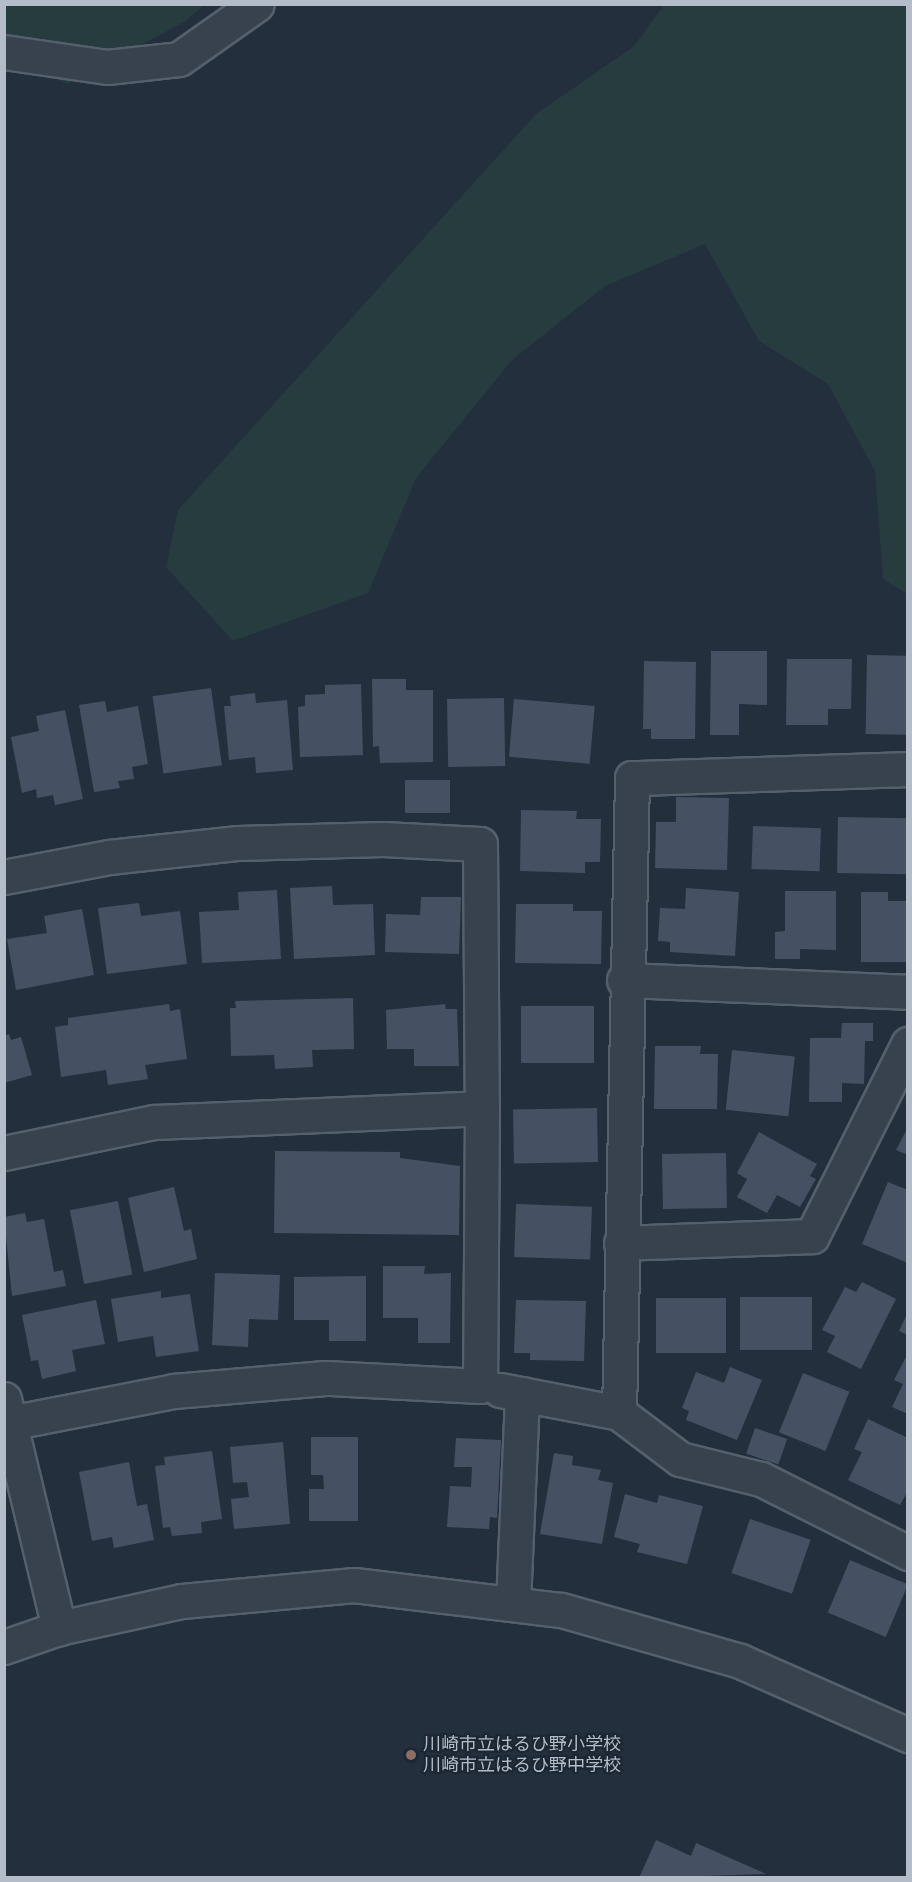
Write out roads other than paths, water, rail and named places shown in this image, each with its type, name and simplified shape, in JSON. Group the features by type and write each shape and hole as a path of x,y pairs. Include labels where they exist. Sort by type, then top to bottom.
{"street":[{"path":"4,52 107,67 179,59 257,4"},
{"path":"619,1413 624,980 632,778 908,769"},
{"path":"4,877 238,843 383,839 480,844 482,1108 480,1386"},
{"path":"624,980 908,992"},
{"path":"621,1243 812,1236 908,1044"},
{"path":"4,1153 154,1122 482,1108"},
{"path":"59,1628 7,1415 174,1391 325,1378 480,1386 619,1413 680,1459 761,1479 908,1553"},
{"path":"513,1603 522,1394"},
{"path":"4,1647 59,1628 182,1601 354,1585 561,1610 740,1661 908,1735"}],"place":[{"name":"川崎市立はるひ野小学校 川崎市立はるひ野中学校","path":"411,1755"}]}
